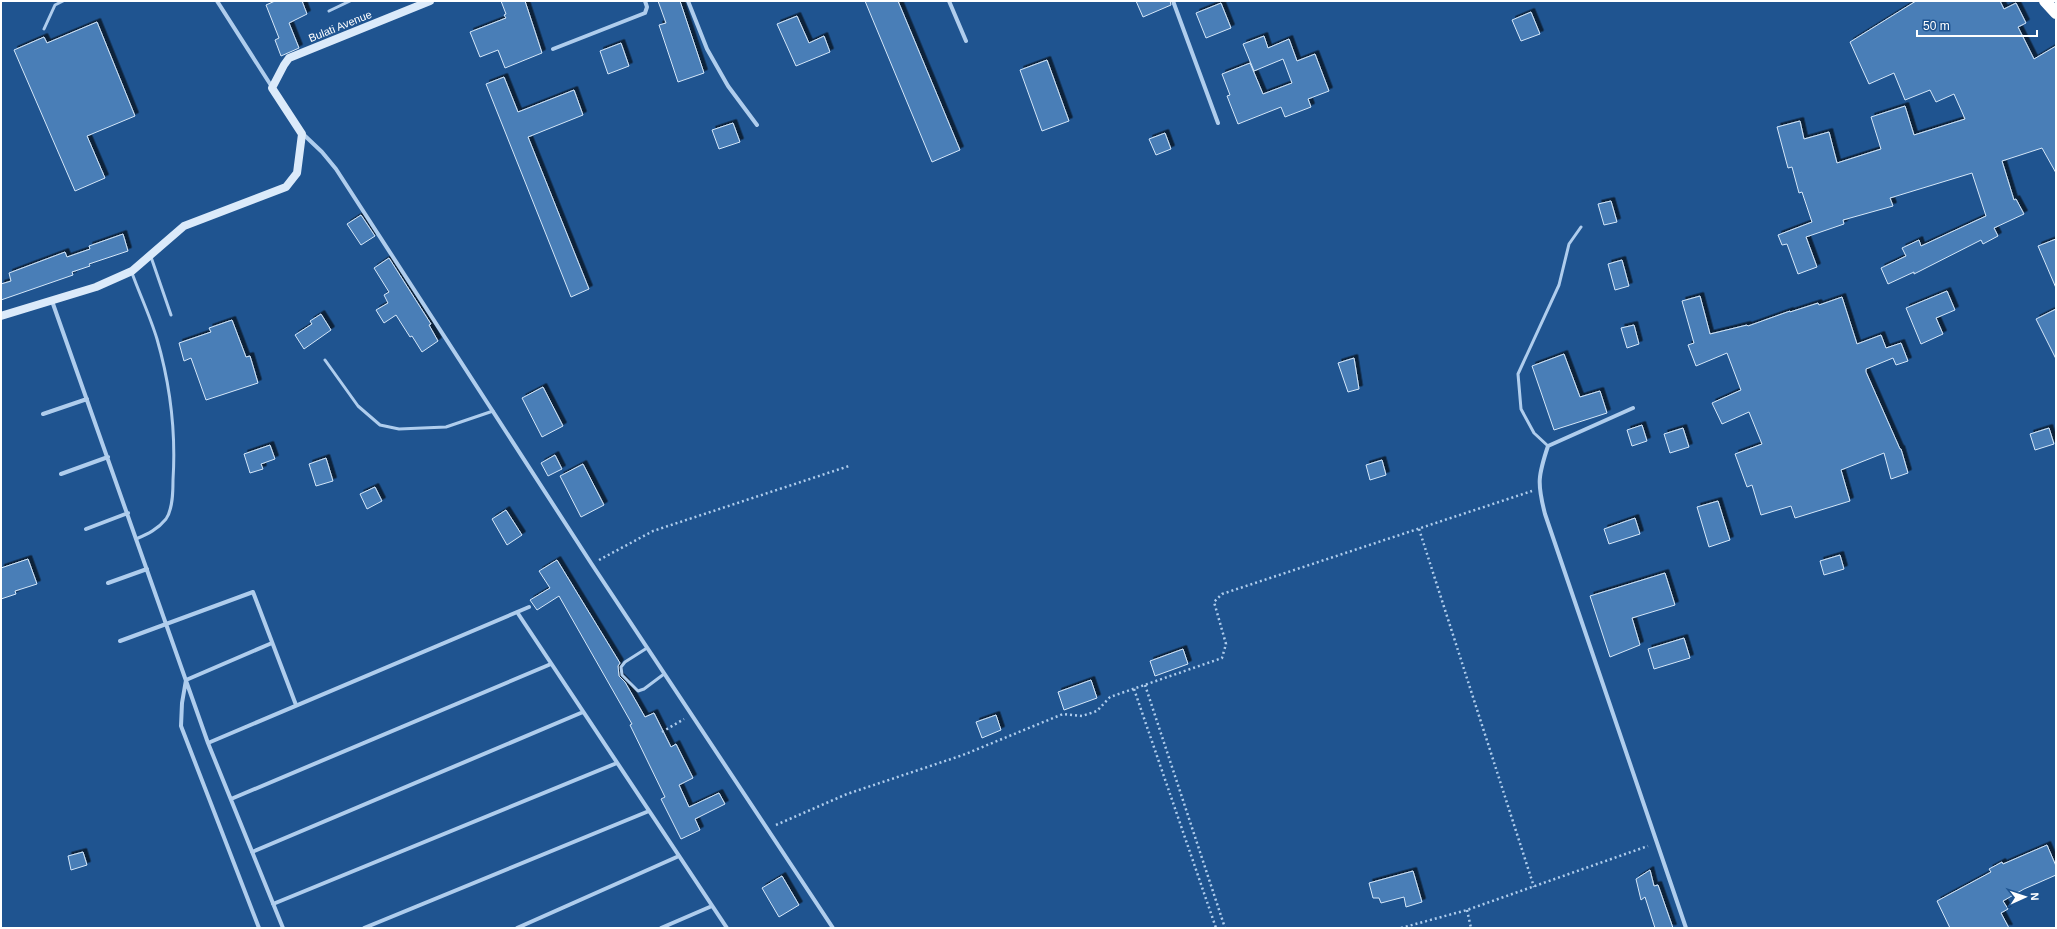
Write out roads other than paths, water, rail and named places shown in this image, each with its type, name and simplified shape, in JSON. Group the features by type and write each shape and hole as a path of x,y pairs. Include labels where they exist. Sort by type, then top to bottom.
{"highway":[{"path":"2045,1 2056,13"}],"street":[{"path":"217,1 302,134 322,152 336,169 591,564 832,928"},
{"name":"Bulati Avenue","path":"272,88 289,58 430,1"},
{"path":"553,49 645,13 647,6 645,1"},
{"path":"688,1 707,49 728,86 757,125"},
{"path":"949,1 966,41"},
{"path":"1172,1 1218,123"},
{"path":"1,316 11,311 52,301 96,286 132,271 184,226 286,187 297,173 302,134"},
{"path":"52,301 208,743 282,928"},
{"path":"42,414 87,399"},
{"path":"1633,408 1548,446 1540,468 1538,489 1545,514 1686,928"},
{"path":"60,474 108,457"},
{"path":"86,529 128,513"},
{"path":"108,583 147,569"},
{"path":"120,641 167,625 253,592 296,705"},
{"path":"208,743 529,607"},
{"path":"517,612 727,928"},
{"path":"186,680 272,643"},
{"path":"231,799 551,664"},
{"path":"186,680 182,703 181,726 259,928"},
{"path":"252,852 583,712"},
{"path":"273,904 617,763"},
{"path":"364,928 649,811"},
{"path":"517,928 679,856"},
{"path":"661,928 712,906"}],"lane":[{"path":"44,29 55,5 63,1"},
{"path":"329,10 350,1"},
{"path":"1548,446 1534,433 1521,409 1518,374 1559,285 1568,244 1581,226"},
{"path":"150,256 171,315"},
{"path":"132,271 157,338 166,377 173,430 174,461 172,496 167,518 154,531 136,539"},
{"path":"325,360 358,406 380,425 398,429 446,427 492,411"},
{"path":"647,648 625,662 621,667 622,675 638,690 644,689 664,674"}]}
